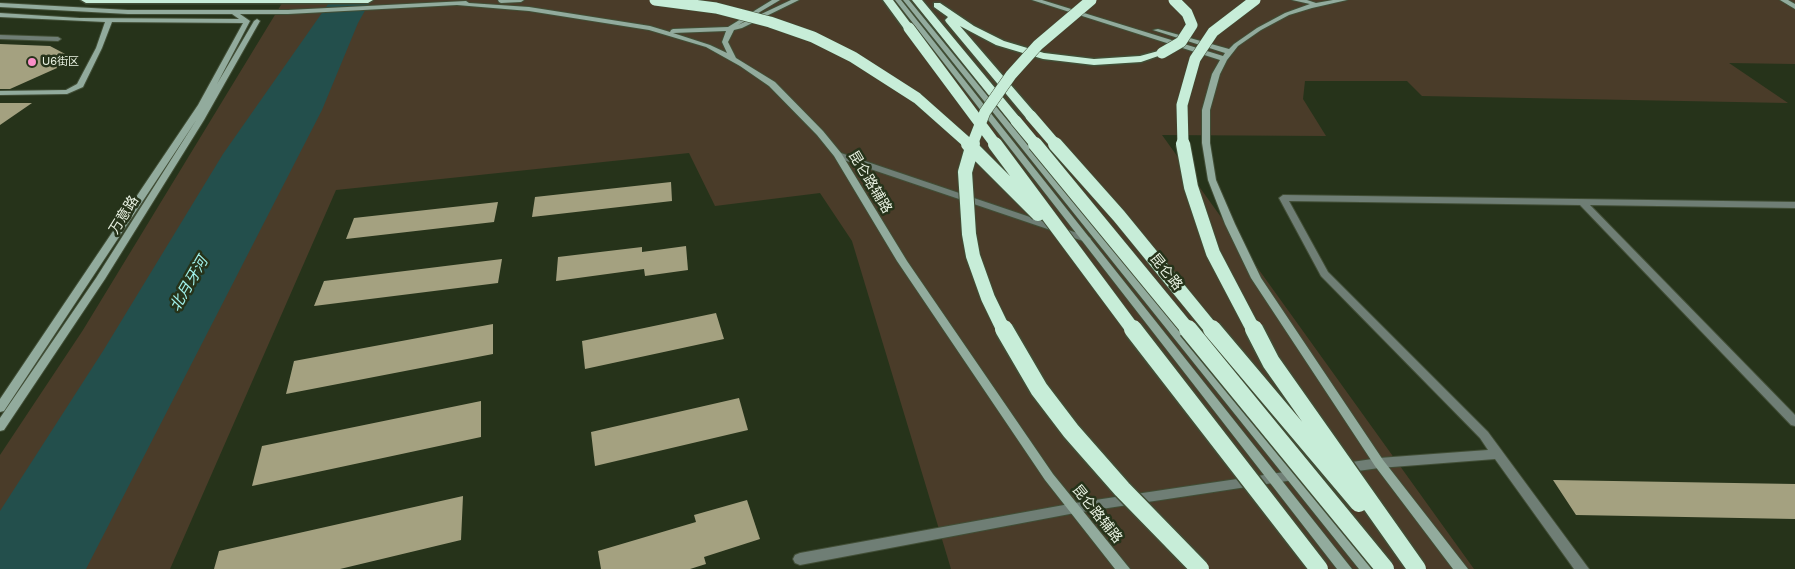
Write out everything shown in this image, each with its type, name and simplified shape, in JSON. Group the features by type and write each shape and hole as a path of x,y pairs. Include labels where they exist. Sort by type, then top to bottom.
{"highway":[{"path":"86,0 299,0"},
{"path":"291,0 371,4"},
{"path":"655,0 716,8 770,22 835,47 877,71 916,98 951,126 1040,217 1116,307"},
{"path":"888,0 1116,307 1319,569"},
{"name":"昆仑路","path":"917,0 1118,241 1385,569"},
{"path":"1091,0 1038,45 1010,75 985,112 976,131 965,172 969,234 973,256 988,298 1006,334 1040,389 1071,431 1122,488 1200,569"},
{"path":"935,2 970,28 1006,46 1043,56 1094,62 1152,56 1182,42 1192,25 1187,13 1174,0"},
{"path":"1255,0 1213,32 1195,59 1187,82 1182,105 1182,129 1184,154 1191,187 1213,253 1271,362 1416,569"},
{"path":"935,2 1119,216 1262,391 1416,569"}],"main road":[{"path":"0,5 128,12 288,12 371,4 459,4 521,0"},
{"path":"733,59 725,42 730,29 738,21 777,0"},
{"path":"650,28 700,31 730,29 749,25 796,0"},
{"path":"898,0 1345,569"},
{"path":"906,0 1367,569"},
{"path":"1035,0 1227,55"},
{"path":"1053,0 1227,55"},
{"path":"1291,13 1300,6 1296,0"},
{"path":"1296,0 1326,3"},
{"path":"1344,0 1291,13 1259,29 1236,45 1227,55 1216,74 1206,110 1206,143 1212,180 1230,224 1256,278 1379,463 1461,569"},
{"path":"1783,0 1795,7"},
{"name":"昆仑路辅路","path":"459,4 529,9 650,28 696,42 733,59 772,84 820,132 838,155 902,261 1049,477 1076,508 1123,569"},
{"path":"225,12 252,20"},
{"path":"0,16 109,21 252,20 288,12"},
{"name":"万意路","path":"0,408 202,105 252,20"},
{"name":"万意路","path":"0,427 100,279 190,137 252,20"},
{"path":"0,93 67,92 80,85 99,48 109,21"}],"street":[{"path":"0,37 58,39"},
{"path":"838,155 1086,239"},
{"path":"1582,569 1484,435 1324,274 1283,198 1795,206"},
{"path":"1583,203 1795,422"},
{"path":"800,559 1076,508 1274,478 1379,463 1498,454"}],"shaded area":[{"path":"284,0 1795,0 1795,64 1729,63 1788,103 1422,96 1407,81 1305,81 1303,99 1326,136 1162,135 1474,569 951,569 852,241 820,193 715,206 689,153 336,190 170,569 0,569 0,455 83,330"}],"water":[{"name":"北月牙河","path":"331,0 371,0 358,23 322,110 86,569 0,569 0,511 103,351 223,154"}],"building":[{"name":"U6街区","path":"0,44 50,46 69,56 57,68 10,89 0,89"},
{"path":"0,103 32,103 0,125"},
{"path":"671,182 672,201 532,217 535,197"},
{"path":"498,202 494,222 346,239 354,218"},
{"path":"686,246 688,270 645,276 644,269 556,281 558,257 642,247 642,252"},
{"path":"502,259 498,283 314,306 324,281"},
{"path":"716,313 724,339 585,369 582,341"},
{"path":"493,324 493,354 286,394 294,361"},
{"path":"739,398 748,430 595,466 591,432"},
{"path":"481,401 481,437 252,486 262,446"},
{"path":"1553,480 1795,484 1795,519 1576,515"},
{"path":"463,496 461,540 340,569 214,569 219,551"},
{"path":"747,500 760,539 704,557 706,564 690,569 601,569 598,551 696,522 694,515"}],"place":[{"name":"U6街区","path":"32,62"}]}
